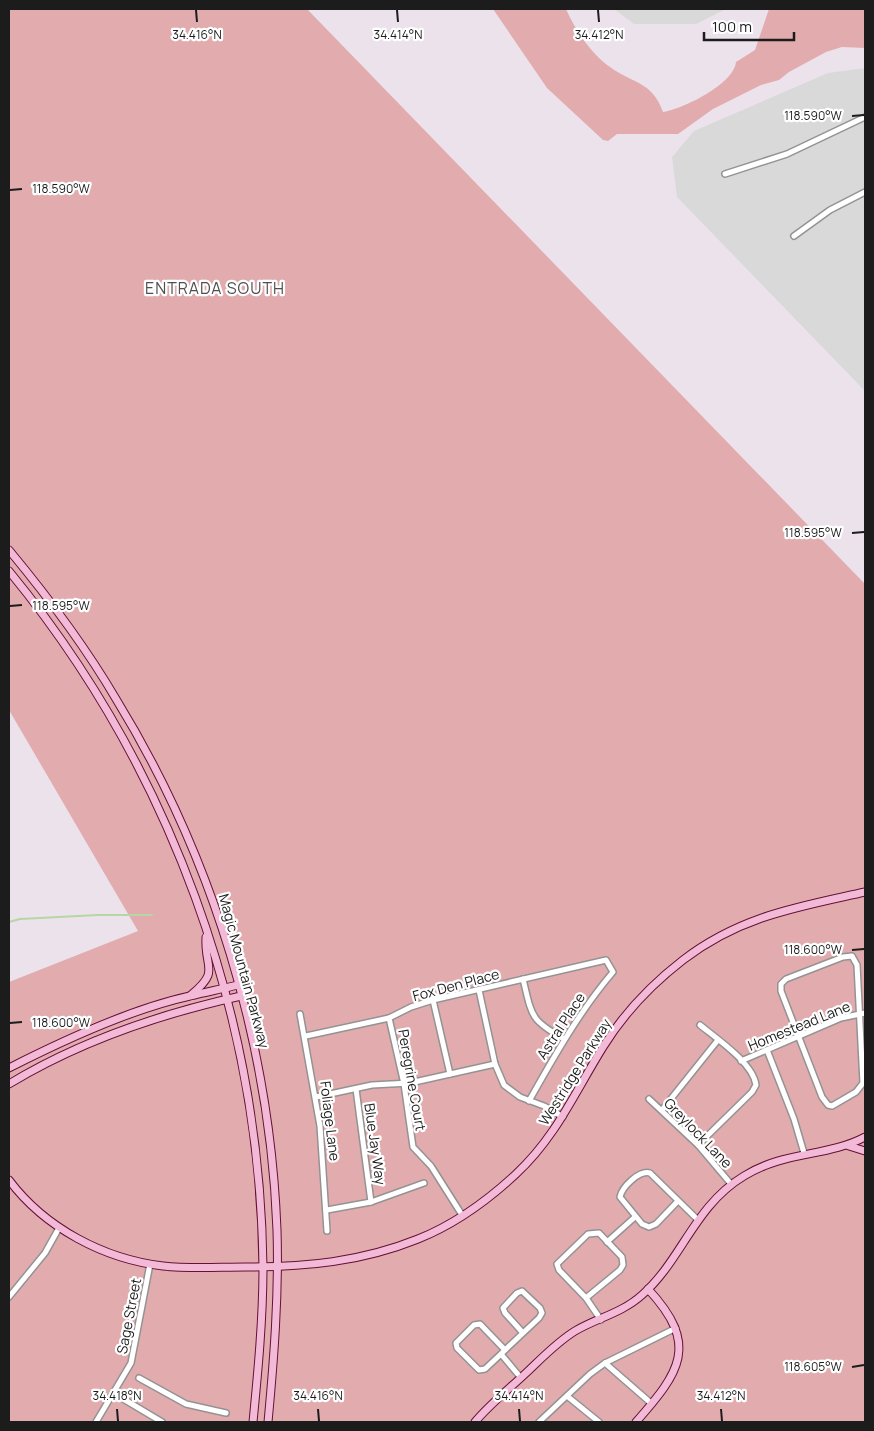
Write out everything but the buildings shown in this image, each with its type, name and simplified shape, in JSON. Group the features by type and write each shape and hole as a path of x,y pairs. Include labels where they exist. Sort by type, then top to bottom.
{"street":[{"path":"725,174 787,154 865,117"},
{"path":"794,236 824,214 865,192"},
{"name":"Magic Mountain Parkway","path":"9,550 60,614 92,660 145,749 203,875 224,934 254,1050 267,1126 274,1192 277,1267 275,1348 268,1422"},
{"name":"Magic Mountain Parkway","path":"9,571 66,647 121,733 182,858 227,999 239,1049 254,1136 260,1206 262,1267 260,1352 253,1422"},
{"name":"Westridge Parkway","path":"9,1180 34,1208 59,1228 101,1249 150,1264 175,1267 310,1266 371,1255 420,1238 462,1215 495,1193 518,1172 563,1117 619,1024 654,986 685,959 725,934 779,911 865,892"},
{"path":"191,995 206,983 210,975 210,964 205,950 206,931"},
{"path":"852,956 857,964 862,1013 862,1087 836,1104 828,1105 822,1097 798,1036 781,991 781,984 786,978 843,957 852,956"},
{"name":"Fox Den Place","path":"306,1036 389,1018 411,1007 433,1000 523,979 606,960 610,966"},
{"name":"Astral Place","path":"529,1101 564,1039 592,998 614,972 610,966"},
{"path":"523,979 532,1016 538,1023 564,1039"},
{"path":"9,1068 96,1028 191,995 238,985"},
{"path":"479,990 495,1064 504,1085 520,1097 544,1106 563,1117"},
{"path":"9,1084 52,1060 100,1039 160,1018 241,996"},
{"path":"433,1000 450,1074"},
{"name":"Homestead Lane","path":"741,1061 841,1018 862,1013"},
{"name":"Foliage Lane","path":"300,1014 306,1036 316,1097 327,1210 327,1231"},
{"name":"Peregrine Court","path":"389,1018 404,1084 413,1147 431,1166 462,1215"},
{"path":"698,1145 752,1092 756,1085 753,1076 741,1061 700,1026"},
{"path":"662,1110 718,1040"},
{"path":"767,1050 794,1119 804,1153"},
{"path":"316,1097 385,1083 404,1084 495,1064"},
{"name":"Blue Jay Way","path":"356,1089 371,1202"},
{"name":"Greylock Lane","path":"649,1098 698,1145 730,1184"},
{"path":"474,1422 564,1339 626,1307 648,1289 698,1220 730,1184 760,1167 804,1153 849,1146 865,1137"},
{"path":"849,1146 865,1151"},
{"path":"678,1201 652,1226 645,1226 622,1202 620,1195 642,1173 650,1173 698,1220"},
{"path":"327,1210 371,1202 424,1182"},
{"path":"607,1242 635,1217"},
{"path":"9,1297 45,1252 59,1228"},
{"path":"586,1298 623,1268 622,1257 599,1233 591,1232 557,1264 559,1270 586,1298 601,1320"},
{"name":"Sage Street","path":"96,1422 115,1394 131,1363 135,1351 150,1264"},
{"path":"636,1422 672,1378 678,1353 676,1328 666,1308 648,1289"},
{"path":"521,1378 503,1352 478,1323 456,1343 457,1348 479,1370 485,1369 503,1352 523,1333 542,1313 535,1303 522,1292 517,1293 503,1308 504,1313 523,1333"},
{"path":"539,1422 605,1363 676,1328"},
{"path":"605,1363 652,1404"},
{"path":"139,1378 186,1404 226,1413"},
{"path":"115,1394 162,1422"},
{"path":"567,1396 599,1422"}],"shaded area":[{"path":"9,9 307,9 865,584 865,1422 9,1422 9,982 138,931 9,710"},
{"path":"493,9 566,9 579,33 596,55 618,73 641,84 653,94 663,112 694,101 727,79 736,62 755,50 769,9 865,9 865,48 842,47 826,52 789,72 779,80 761,85 713,109 678,134 617,134 608,141 603,140 547,88"},
{"path":"614,9 726,9 696,24 634,24"},
{"path":"865,68 865,391 677,197 672,157 694,131 828,73"}],"waterway":[{"path":"9,922 20,919 98,915 152,915"}],"district":[{"name":"ENTRADA SOUTH","path":"215,288"}]}
